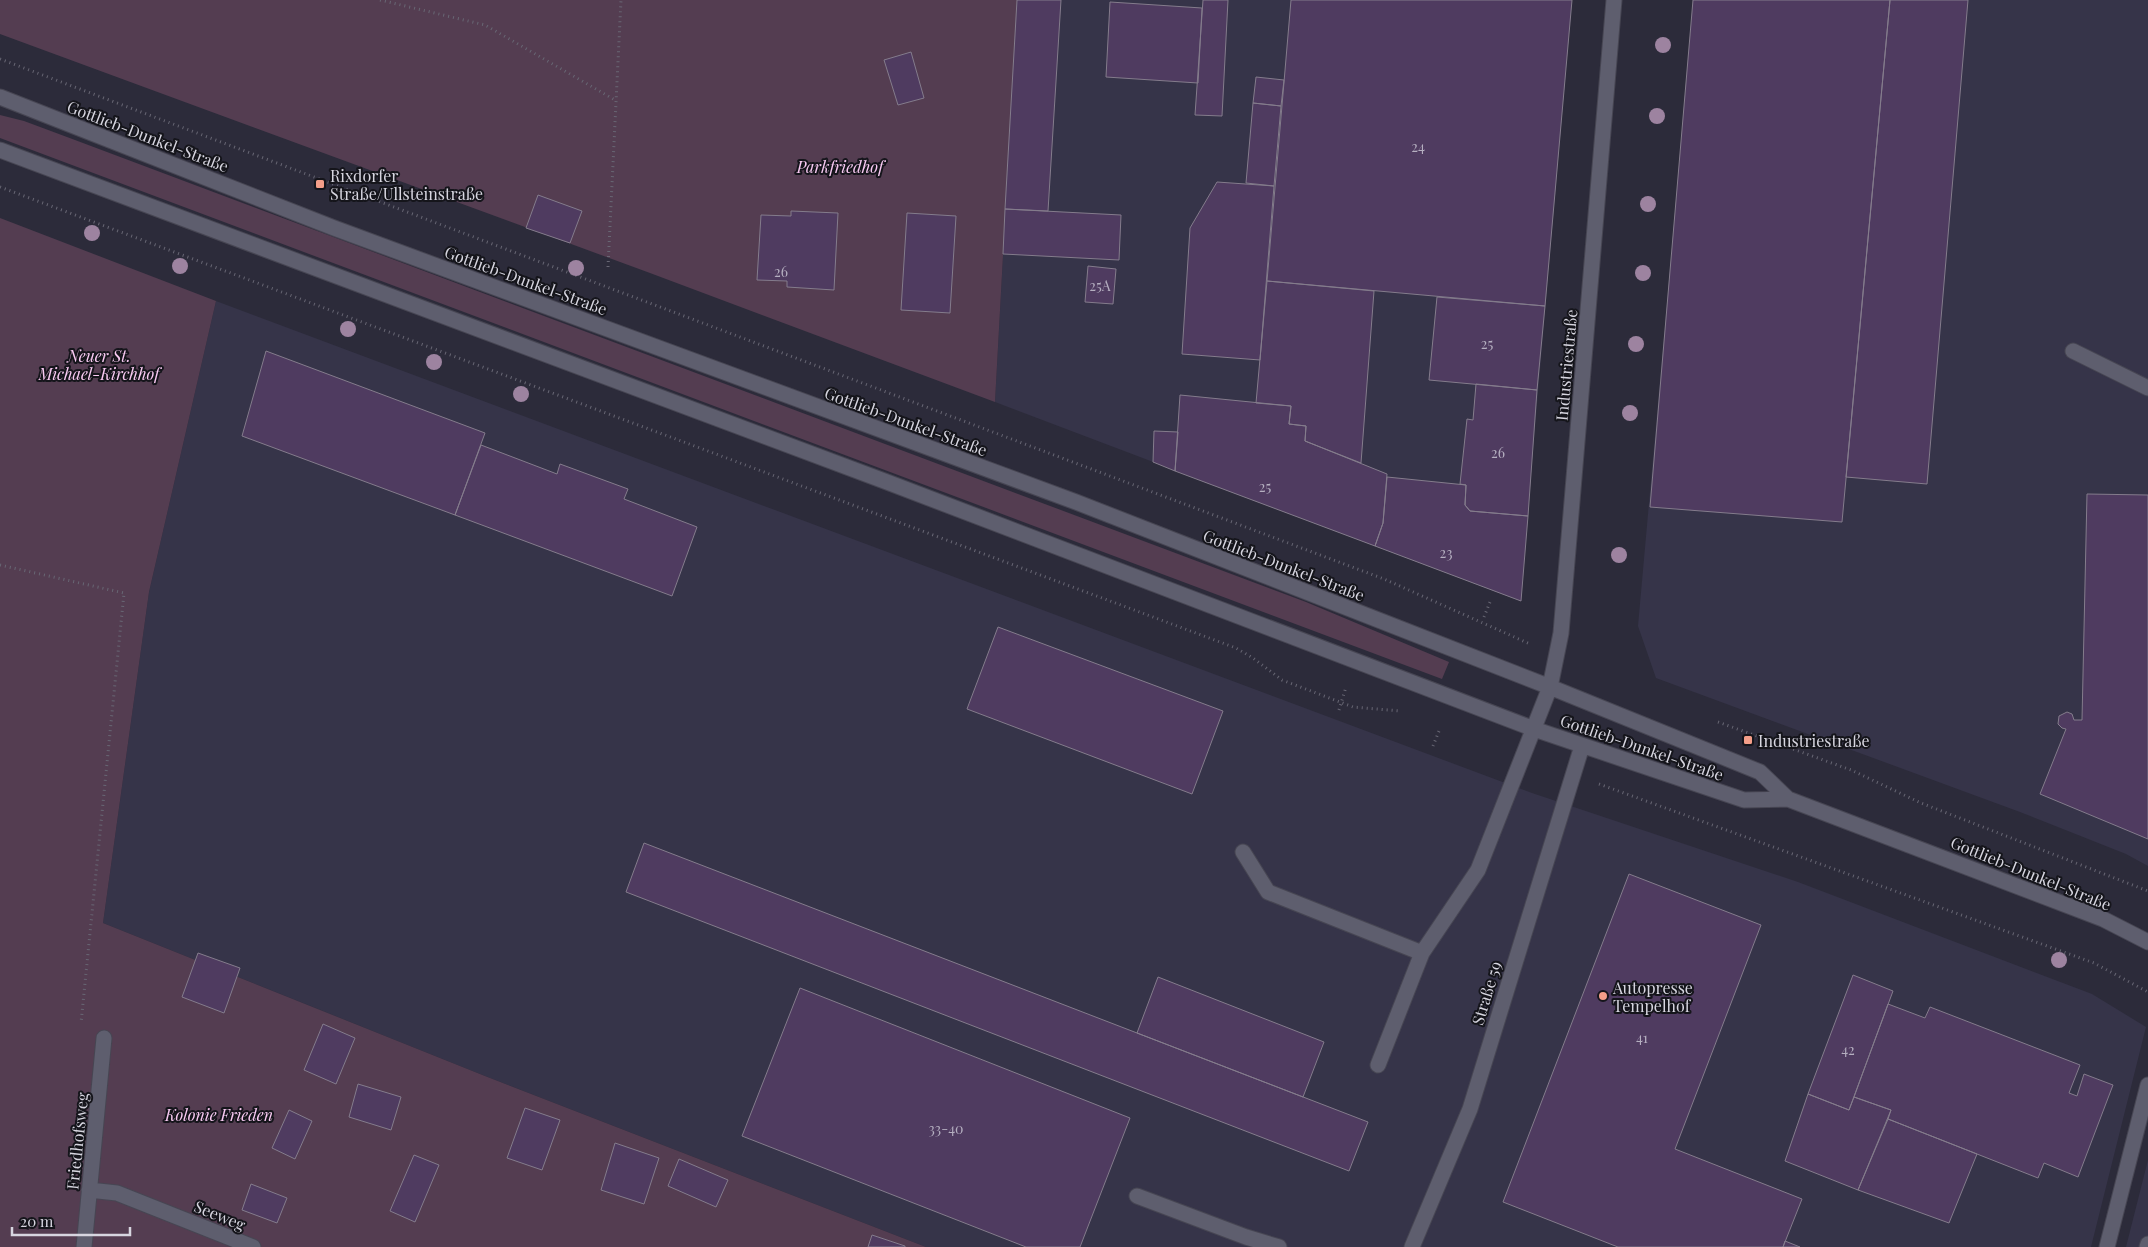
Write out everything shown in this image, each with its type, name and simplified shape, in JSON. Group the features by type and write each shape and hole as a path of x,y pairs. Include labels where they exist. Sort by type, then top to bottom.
{"street":[{"name":"Industriestraße","path":"1378,1064 1422,953 1478,870 1550,687 1562,634 1614,0"},
{"name":"Gottlieb-Dunkel-Straße","path":"0,97 334,228 1082,505 1550,687 1760,772 1788,798 2103,919 2148,942"},
{"name":"Gottlieb-Dunkel-Straße","path":"0,150 859,471 1534,729 1744,800 1788,798"},
{"path":"2074,351 2148,388"},
{"name":"Straße 59","path":"1412,1247 1470,1109 1582,746"},
{"path":"1244,852 1268,892 1422,953"},
{"name":"Friedhofsweg","path":"84,1247 104,1038"},
{"path":"2107,1247 2148,1085"},
{"name":"Seeweg","path":"89,1190 117,1193 253,1247"},
{"path":"1137,1196 1246,1237 1279,1247"}],"path":[{"path":"380,0 485,26 615,100"},
{"path":"608,267 621,0"},
{"path":"0,59 1384,579 1467,616"},
{"path":"0,186 1236,648 1282,680 1353,707 1382,708 1407,714"},
{"path":"0,565 124,593 80,1029"},
{"path":"1484,617 1490,602"},
{"path":"1338,710 1346,686"},
{"path":"1713,720 1851,770 1920,803 2148,891"},
{"path":"1433,746 1439,731"},
{"path":"1573,775 2085,960 2148,992"}],"shaded area":[{"path":"1017,0 1572,0 1520,601 995,402"},
{"path":"1694,0 2148,0 2148,866 2126,854 2020,812 1656,678 1638,626"},
{"name":"Autopresse Tempelhof","path":"216,301 1532,793 1798,882 2092,994 2146,1027 2091,1247 926,1247 485,1076 103,923 149,592"},
{"path":"2148,1160 2148,1247 2126,1247"}],"green space":[{"name":"Parkfriedhof","path":"0,0 1017,0 995,402 0,34"},
{"path":"0,115 24,121 75,140 1306,602 1449,662 1442,679 0,138"},
{"path":"0,218 216,301 149,592 103,923 485,1076 926,1247 0,1247"}],"building":[{"path":"1017,0 1061,0 1048,211 1005,209"},
{"path":"1203,0 1228,0 1222,116 1195,115"},
{"path":"1291,0 1572,0 1545,306 1267,281"},
{"path":"1693,0 1890,0 1842,522 1650,507"},
{"path":"1890,0 1968,0 1927,484 1846,477"},
{"path":"1110,2 1202,8 1198,83 1106,77"},
{"path":"911,52 924,98 898,105 884,60"},
{"path":"1256,77 1284,80 1281,106 1253,103"},
{"path":"1253,103 1281,106 1274,186 1246,183"},
{"path":"1217,182 1274,186 1260,360 1182,354 1190,228"},
{"path":"538,195 582,211 570,243 526,228"},
{"path":"1005,209 1121,215 1119,260 1003,254"},
{"path":"791,211 838,213 834,290 787,287 787,281 757,280 761,215 791,216"},
{"path":"907,213 956,216 950,313 901,310"},
{"path":"1088,266 1116,269 1113,304 1085,302"},
{"path":"1267,281 1374,291 1361,463 1305,441 1306,426 1289,424 1291,406 1256,403"},
{"path":"1437,297 1545,306 1537,390 1429,380"},
{"path":"266,351 485,433 455,515 242,436"},
{"path":"1476,384 1537,390 1528,516 1470,511 1465,505 1466,485 1460,484 1467,419 1473,420"},
{"path":"1180,395 1291,406 1289,424 1306,426 1305,441 1387,474 1383,523 1375,546 1175,471"},
{"path":"1154,431 1178,432 1175,471 1153,462"},
{"path":"481,445 557,474 560,464 628,489 624,499 697,527 672,596 455,515"},
{"path":"1387,477 1466,485 1465,505 1470,511 1528,516 1521,601 1375,546 1383,523"},
{"path":"2087,494 2148,495 2148,839 2040,794 2066,729 2058,724 2059,716 2067,712 2072,714 2074,720 2082,720"},
{"path":"998,627 1223,711 1192,794 967,709"},
{"path":"644,843 1368,1122 1349,1171 626,892"},
{"path":"1629,874 1761,925 1675,1149 1802,1199 1783,1247 1618,1247 1503,1202"},
{"path":"198,953 240,968 224,1013 182,997"},
{"path":"1853,975 1893,991 1849,1110 1808,1094"},
{"path":"1158,977 1324,1042 1303,1097 1137,1033"},
{"path":"800,988 1130,1118 1080,1247 1026,1247 742,1136"},
{"path":"1888,1004 1925,1018 1930,1007 2080,1065 2069,1093 2077,1096 2084,1074 2113,1085 2078,1177 2044,1163 2038,1178 1888,1119 1891,1110 1854,1097"},
{"path":"323,1024 355,1038 336,1084 304,1070"},
{"path":"358,1084 401,1097 391,1130 349,1117"},
{"path":"1808,1094 1849,1110 1854,1097 1891,1110 1858,1190 1785,1161"},
{"path":"525,1108 560,1120 542,1170 507,1158"},
{"path":"289,1110 312,1121 295,1159 272,1148"},
{"path":"1888,1119 1977,1154 1949,1223 1858,1190"},
{"path":"615,1143 659,1158 644,1204 601,1190"},
{"path":"414,1155 439,1165 415,1222 390,1211"},
{"path":"679,1159 728,1180 716,1207 668,1186"},
{"path":"251,1184 287,1198 277,1223 242,1210"},
{"path":"872,1235 905,1246 905,1247 868,1247"},
{"path":"1785,1241 1800,1247 1783,1247"}],"place":[{"name":"Rixdorfer Straße/Ullsteinstraße","path":"320,184"},
{"name":"Industriestraße","path":"1748,740"},
{"name":"Autopresse Tempelhof","path":"1603,996"}],"park label":[{"name":"Neuer St. Michael-Kirchhof","path":"99,364"},
{"name":"Kolonie Frieden","path":"219,1114"}]}
